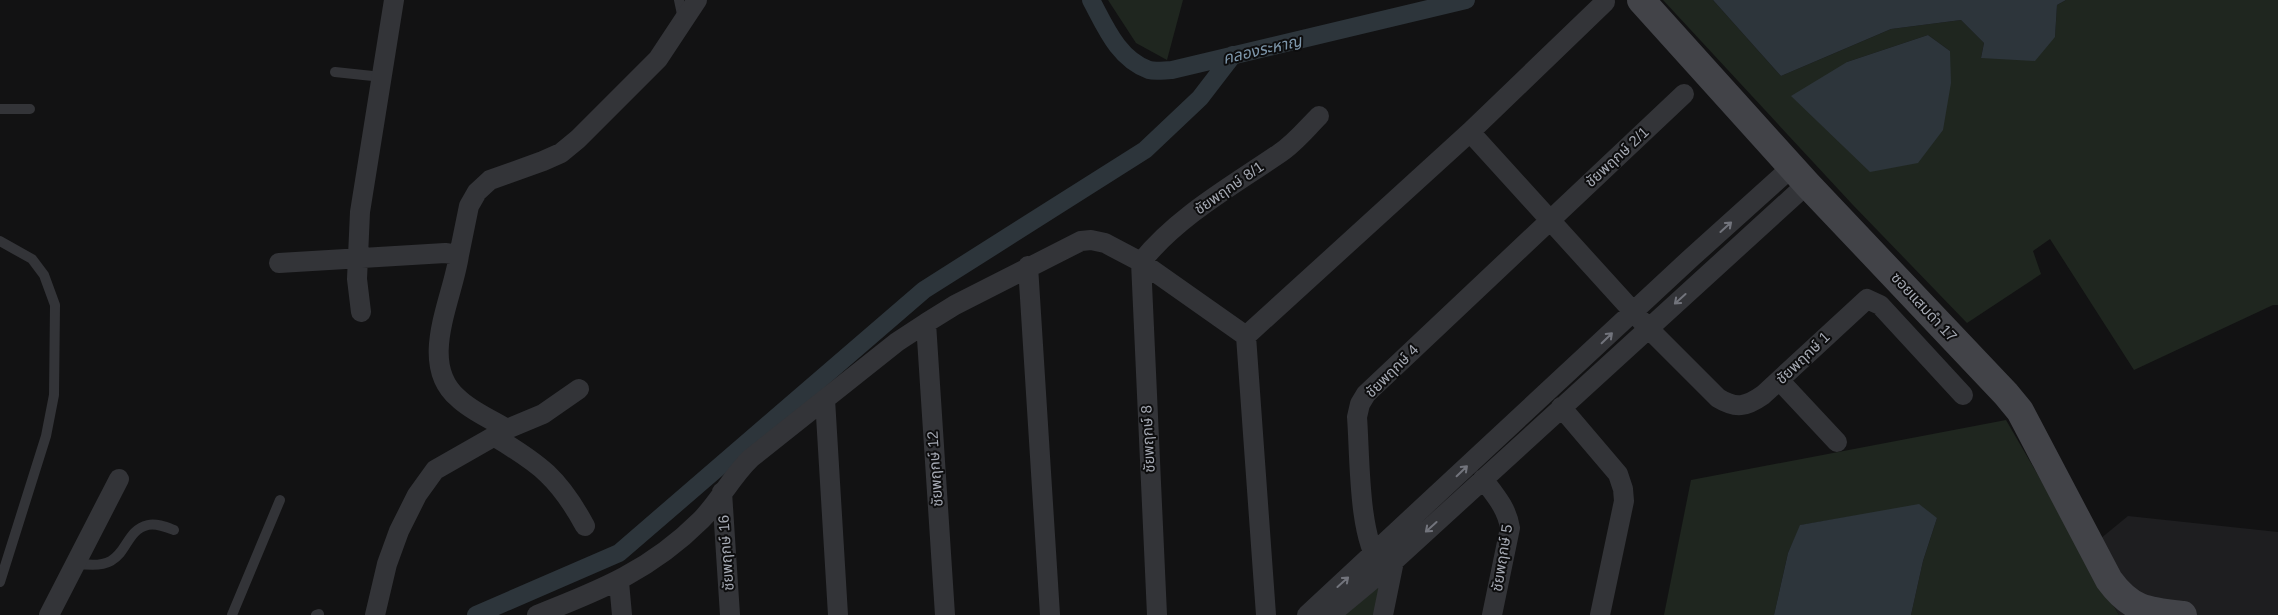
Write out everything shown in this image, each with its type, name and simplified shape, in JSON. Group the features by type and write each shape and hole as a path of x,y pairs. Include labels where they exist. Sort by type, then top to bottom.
{"street":[{"path":"362,312 358,279 360,212 394,0"},
{"path":"585,526 570,498 547,472 458,399 445,384 439,365 440,338 469,206 477,192 490,180 561,153 658,59 697,0"},
{"name":"ซอยแสมดำ 17","path":"1640,0 2020,411 2108,580 2122,598 2136,606 2156,612 2183,615"},
{"path":"1246,336 1470,132 1605,2"},
{"name":"ชัยพฤกษ์ 2/1","path":"1550,220 1684,94"},
{"name":"ชัยพฤกษ์ 8/1","path":"1141,262 1174,227 1256,167 1282,152 1319,116"},
{"name":"ชัยพฤกษ์ 1","path":"1470,132 1648,328 1718,398 1727,404 1740,406 1750,404 1780,380 1867,299 1880,305 1963,395"},
{"path":"1307,615 1383,562 1483,479 1561,407 1634,312 1692,257 1800,175"},
{"path":"1330,615 1383,562 1506,430 1596,362 1648,328 1707,274 1800,175"},
{"name":"ชัยพฤกษ์ 4","path":"1383,562 1364,518 1357,417 1360,404 1366,394 1550,220"},
{"path":"537,615 619,582 676,543 703,518 736,472 751,458 897,342 955,305 1028,266 1081,241 1091,240 1105,243 1141,262 1246,336"},
{"path":"279,263 445,253 459,255"},
{"path":"1692,257 1707,274"},
{"name":"ชัยพฤกษ์ 8","path":"1141,262 1157,615"},
{"path":"1028,266 1050,615"},
{"name":"ชัยพฤกษ์ 12","path":"926,323 945,615"},
{"path":"1246,336 1266,615"},
{"path":"1780,380 1837,442"},
{"path":"376,615 387,564 399,531 417,495 435,470 501,433 543,414 579,389"},
{"path":"824,399 838,615"},
{"path":"1561,407 1618,474 1623,489 1624,501 1600,615"},
{"path":"1506,430 1519,445"},
{"path":"49,615 119,479"},
{"name":"ชัยพฤกษ์ 5","path":"1483,479 1503,505 1508,515 1510,528 1492,615"},
{"name":"ชัยพฤกษ์ 16","path":"722,492 730,615"},
{"path":"1383,562 1383,615"},
{"path":"619,582 622,615"}],"lane":[{"path":"679,0 683,22"},
{"path":"335,72 382,77"},
{"path":"0,109 30,109"},
{"path":"0,241 32,259 44,275 55,305 54,395 46,436 0,582"},
{"path":"232,615 280,500"},
{"path":"76,563 101,566 111,562 123,550 136,532 146,525 154,524 174,530"}],"shaded area":[{"path":"1108,0 1183,0 1167,60 1136,43"},
{"path":"1663,0 1713,0 1781,76 1891,29 1961,20 1984,43 1981,58 2055,37 2057,5 2066,0 2278,0 2278,305 2273,305 2134,370 2050,239 2033,251 2041,274 1967,323 1852,204","holes":["1928,35 1950,51 1847,62"]},
{"path":"1713,0 2066,0 2057,5 2055,37 2035,61 1981,58 1984,43 1961,20 1891,29 1781,76"},
{"path":"1928,35 1950,51 1951,83 1943,130 1918,163 1870,172 1791,96 1847,62"},
{"path":"2006,420 2119,615 1911,615 1923,561 1937,518 1860,515 1801,525 1788,553 1774,615 1664,615 1691,480"},
{"path":"1919,504 1937,518 1923,561 1911,615 1774,615 1788,553 1800,525"},
{"path":"2128,516 2278,532 2278,615 2119,615 2083,553"},
{"path":"1382,582 1375,615 1342,615"}],"waterway":[{"name":"คลองระหาญ","path":"1091,0 1107,31 1121,50 1138,65 1149,70 1158,71 1172,70 1466,0"},
{"path":"476,615 619,553 924,290 1145,150 1200,98 1233,55"}]}
